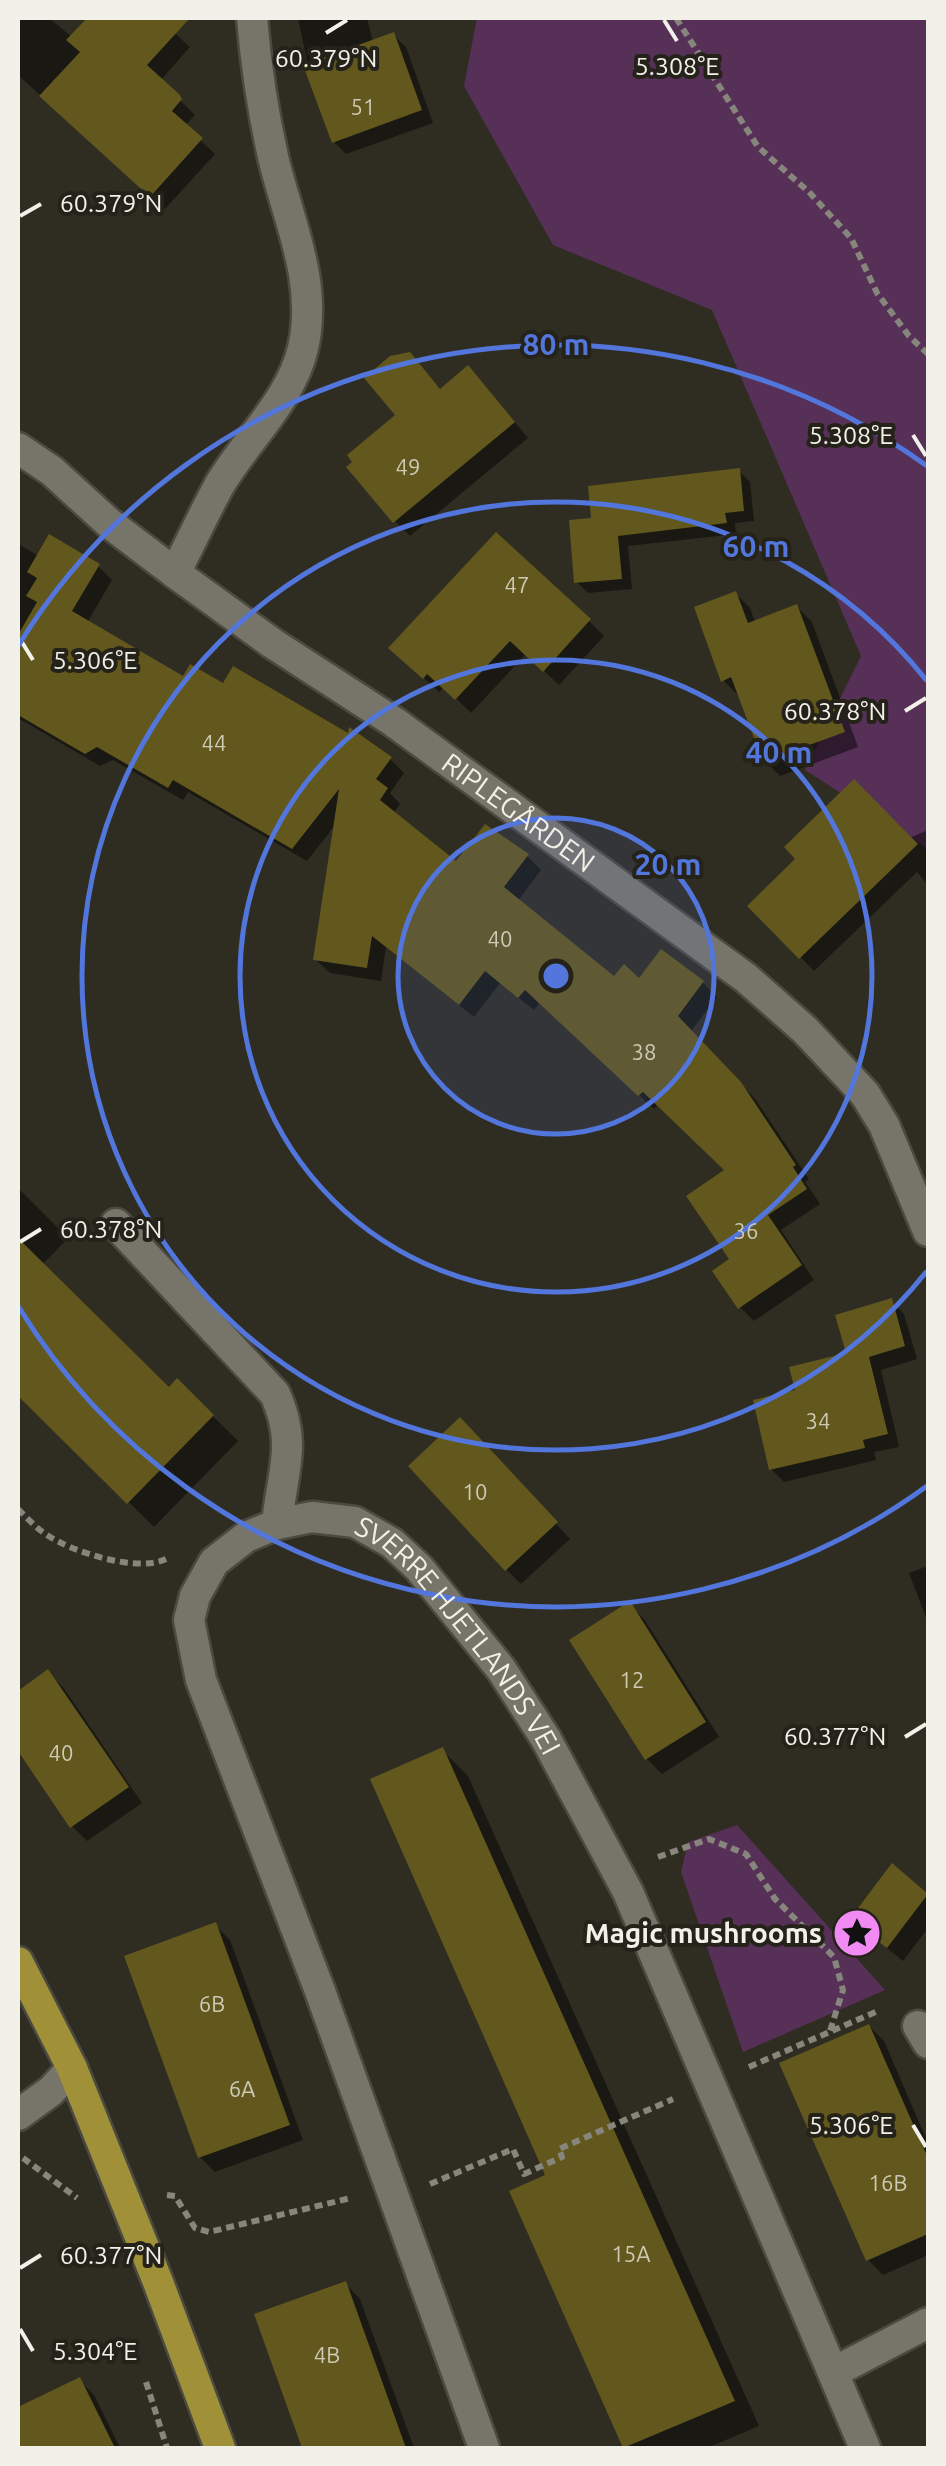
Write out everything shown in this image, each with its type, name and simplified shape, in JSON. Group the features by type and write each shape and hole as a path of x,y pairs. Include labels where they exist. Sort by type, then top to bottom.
{"main road":[{"path":"18,1962 72,2068 220,2448"}],"street":[{"path":"175,573 221,484 292,380 303,348 308,309 298,236 275,164 257,77 252,18"},
{"name":"RIPLEGÅRDEN","path":"18,448 52,471 109,523 175,573 272,643 394,722 746,978 806,1030 865,1094 896,1150 928,1231"},
{"path":"116,1224 274,1394 287,1422 288,1458 277,1524"},
{"name":"SVERRE HJETLANDS VEI","path":"484,2448 320,1990 201,1680 189,1620 195,1596 214,1562 246,1536 277,1524 312,1517 355,1522 392,1543 419,1568 501,1669 546,1739 616,1872 865,2448"},
{"path":"18,2115 51,2092 72,2068"},
{"path":"834,2372 928,2323"}],"path":[{"path":"676,18 758,147 809,192 851,238 877,294 908,336 928,354"},
{"path":"18,1509 50,1538 100,1557 148,1565 170,1557 192,1538 214,1562"},
{"path":"616,1872 709,1839 746,1854 774,1899 834,1958 843,1990 830,2032"},
{"path":"395,2200 513,2148 524,2174 562,2157 559,2149 896,2004 909,2010 923,2035"},
{"path":"18,2154 75,2195 83,2212"},
{"path":"128,2209 169,2194 175,2196 190,2223 210,2232 348,2200"},
{"path":"143,2374 168,2448"}],"shaded area":[{"path":"477,18 928,18 928,849 805,770 861,656 712,310 553,245 464,86"},
{"path":"737,1825 885,1990 743,2052 681,1872 688,1842"}],"building":[{"path":"87,18 190,18 147,65 182,99 172,111 203,138 150,197 39,96 80,52 66,40"},
{"path":"394,32 422,110 332,143 303,65"},
{"path":"410,352 440,389 468,365 515,422 393,523 346,467 352,462 347,455 395,415 364,378 390,356"},
{"path":"740,468 744,511 725,513 727,523 618,536 622,579 574,583 569,520 591,518 588,486"},
{"path":"496,532 591,619 543,672 510,641 455,700 427,674 423,679 388,648"},
{"path":"49,534 100,564 72,611 183,676 190,664 223,683 233,666 348,733 349,727 392,757 376,779 388,788 380,800 456,861 485,824 529,854 504,887 614,976 624,964 639,978 661,949 704,981 678,1016 741,1082 796,1165 793,1167 807,1189 768,1215 802,1265 738,1309 712,1271 729,1259 686,1196 724,1170 643,1092 638,1096 525,990 518,998 485,971 459,1005 372,936 367,968 313,960 339,789 292,849 173,780 168,788 97,747 85,754 18,715 18,635 37,602 26,596 37,578 27,572"},
{"path":"736,591 748,623 797,604 845,732 763,762 731,677 721,682 694,607"},
{"path":"854,779 918,844 799,959 747,906 795,859 784,847"},
{"path":"18,1238 169,1387 177,1378 214,1415 127,1504 18,1396"},
{"path":"892,1298 905,1346 869,1357 888,1434 863,1440 865,1448 769,1470 753,1400 795,1390 789,1367 846,1353 835,1315"},
{"path":"460,1417 558,1522 505,1571 408,1466"},
{"path":"630,1601 706,1722 645,1760 569,1640"},
{"path":"48,1669 129,1787 70,1828 18,1751 18,1691"},
{"path":"443,1747 735,2401 623,2448 509,2191 545,2175 370,1779"},
{"path":"892,1863 928,1894 887,1948 849,1920"},
{"path":"216,1922 290,2125 198,2158 124,1956"},
{"path":"869,2024 928,2158 928,2234 866,2261 779,2063"},
{"path":"346,2281 406,2448 302,2448 254,2314"},
{"path":"80,2377 115,2448 18,2448 18,2407"}],"place":[{"name":"Magic mushrooms","path":"857,1933"}]}
